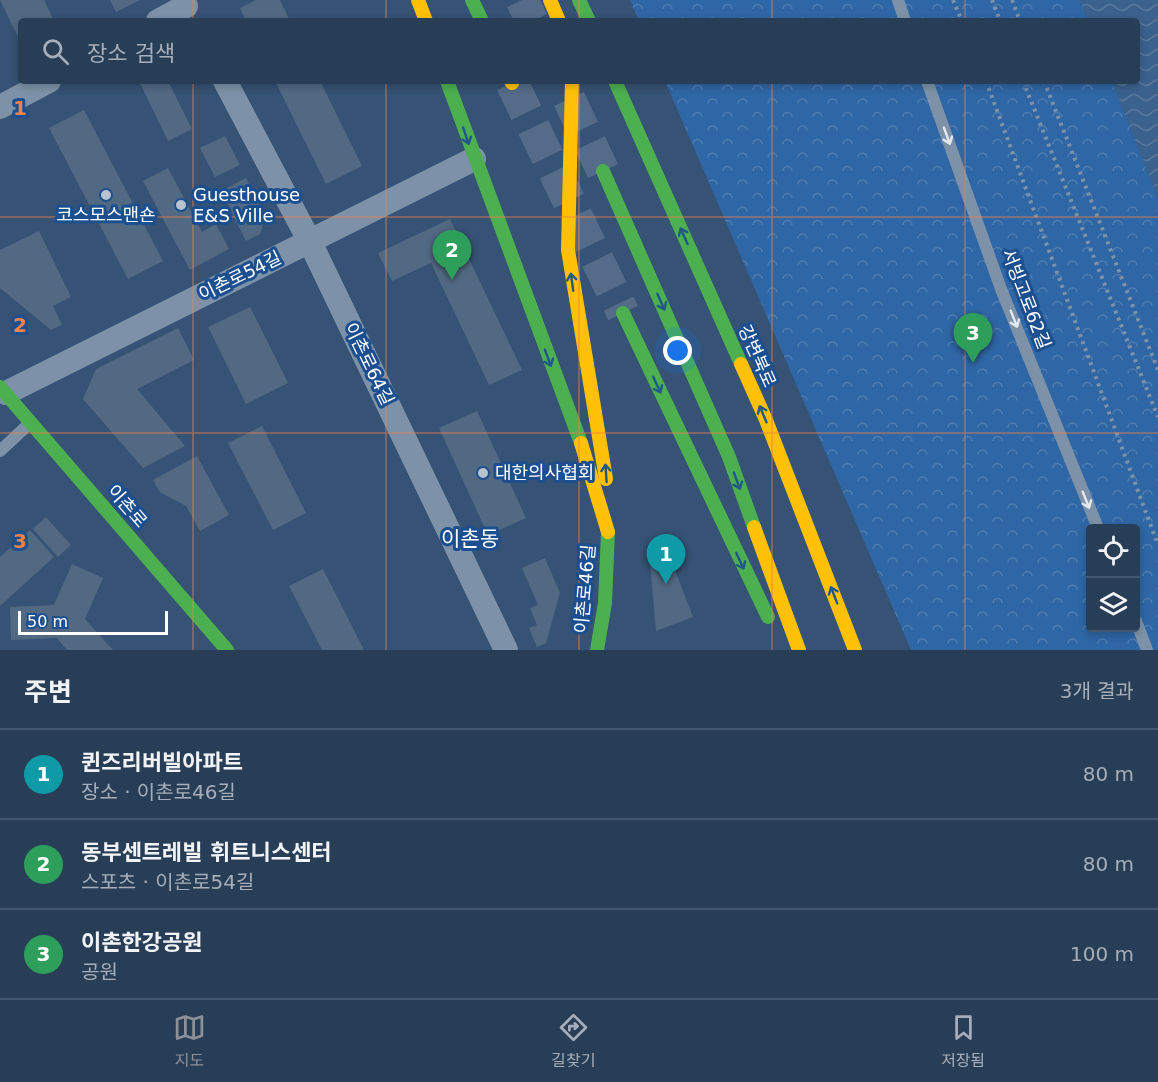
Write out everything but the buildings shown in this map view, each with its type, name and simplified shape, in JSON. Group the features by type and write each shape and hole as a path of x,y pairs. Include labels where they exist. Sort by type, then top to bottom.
{"main road":[{"path":"418,0 425,18"},
{"path":"472,0 481,18"},
{"path":"550,0 558,18"},
{"path":"579,0 588,18"},
{"path":"448,84 584,452 608,532"},
{"path":"572,84 568,249 579,325 604,453 608,532"},
{"name":"강변북로","path":"616,84 766,420 855,650"},
{"path":"603,171 729,457 799,650"},
{"path":"623,313 780,641"},
{"name":"이촌로","path":"3,390 227,650"},
{"name":"이촌로46길","path":"597,650 605,603 608,532"}],"street":[{"path":"165,18 187,9"},
{"path":"0,107 43,84"},
{"name":"이촌로64길","path":"227,84 310,242 506,650"},
{"name":"이촌로54길","path":"3,390 310,242 474,159"}],"lane":[{"path":"898,0 904,18"},
{"name":"서빙고로62길","path":"928,84 1001,289 1096,524"},
{"path":"0,451 31,422"},
{"path":"1140,632 1147,650"}],"path":[{"path":"953,0 961,18"},
{"path":"992,0 999,18"},
{"path":"1012,0 1019,18"},
{"path":"987,84 1158,544"},
{"path":"1024,84 1158,417"},
{"path":"1045,84 1158,370"}],"green space":[{"path":"630,0 1080,0 1087,18 638,18"},
{"path":"666,84 1113,84 1158,198 1158,650 911,650"}],"water":[{"path":"1080,0 1158,0 1158,198 1113,84 1140,84 1140,18 1087,18"}],"tunnel":[{"path":"522,0 531,18"},
{"path":"512,84 623,313"},
{"path":"569,99 603,171"}],"traffic: fast":[{"path":"472,0 481,18"},
{"path":"579,0 588,18"},
{"path":"448,84 581,443"},
{"path":"616,84 741,364"},
{"path":"603,171 729,457 754,527"},
{"path":"623,313 768,617"},
{"path":"0,387 227,650"},
{"path":"597,650 605,603 608,532"}],"traffic: slow":[{"path":"418,0 425,18"},
{"path":"550,0 558,18"},
{"path":"572,84 568,250 606,479"},
{"path":"741,364 766,420 855,650"},
{"path":"581,443 608,532"},
{"path":"754,527 799,650"}],"place":[{"name":"코스모스맨숀","path":"106,195"},
{"name":"Guesthouse E&S Ville","path":"181,205"},
{"name":"동부센트레빌 휘트니스센터","path":"452,280"},
{"name":"이촌한강공원","path":"973,363"},
{"name":"대한의사협회","path":"483,473"},
{"name":"퀸즈리버빌아파트","path":"666,584"}],"district":[{"name":"이촌동","path":"470,539"}]}
